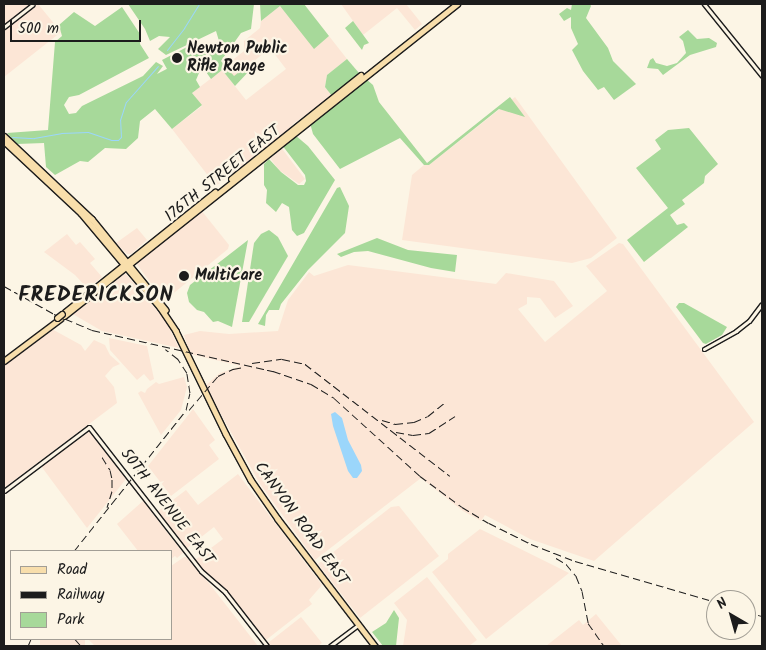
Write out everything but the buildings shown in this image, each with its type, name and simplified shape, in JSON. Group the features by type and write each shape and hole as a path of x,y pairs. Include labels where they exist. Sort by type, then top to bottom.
{"main road":[{"name":"176TH STREET EAST","path":"4,359 61,317 227,182 452,4"},
{"name":"176TH STREET EAST","path":"127,264 457,4"},
{"path":"355,84 362,75"},
{"name":"CANYON ROAD EAST","path":"4,136 79,205 162,305 226,434 252,480 278,519 375,646"},
{"name":"CANYON ROAD EAST","path":"4,141 81,213 127,264"},
{"path":"270,152 277,142"},
{"path":"11,148 22,154"},
{"path":"218,193 227,182"}],"street":[{"path":"704,4 762,76"},
{"path":"4,27 32,5"},
{"path":"704,349 736,332 749,321 762,304"},
{"name":"50TH AVENUE EAST","path":"4,491 89,427 201,571 225,592 267,646"},
{"path":"330,646 359,624"}],"shaded area":[{"path":"4,4 38,4 61,32 4,77"},
{"path":"341,4 406,4 422,24 415,30 397,8 363,35"},
{"path":"280,6 314,48 329,36 347,59 327,75 325,87 332,96 293,124 291,128 216,186 172,129 202,106 192,93 222,70 246,100 286,69 270,48 234,77 225,66 244,51 244,41 260,28 261,21"},
{"path":"515,97 617,238 591,258 572,263 402,240 412,175 424,165 429,165"},
{"path":"280,146 305,179 299,184 279,170 270,158 274,155 272,152"},
{"path":"201,210 229,245 228,249 164,301 136,263"},
{"path":"137,228 147,240 131,254 127,254 116,243"},
{"path":"67,234 76,245 80,242 95,259 90,263 102,277 88,289 75,275 44,252"},
{"path":"619,243 623,244 754,422 594,561 530,539 485,515 481,521 463,511 421,478 315,560 260,484 205,386 220,373 241,366 190,354 184,335 200,331 229,334 278,331 288,300 309,272 314,276 348,265 496,284 506,273 554,281 573,306 555,318 540,298 527,297 527,304 518,309 545,342 607,291 586,266"},
{"path":"125,273 166,321 179,348 102,331 71,313"},
{"path":"50,328 81,345 85,351 94,340 105,345 110,355 120,364 113,367 105,376 114,387 117,403 4,488 4,363"},
{"path":"109,338 147,346 154,379 150,381 144,374 137,380 110,350"},
{"path":"184,377 187,387 181,410 161,435 138,393 141,391 145,393 156,382 159,384"},
{"path":"193,409 215,440 209,445 219,459 171,496 148,466"},
{"path":"90,431 126,479 87,528 41,466"},
{"path":"238,474 322,585 309,600 312,604 266,640 226,589 207,575 195,560 223,539 214,527 186,549 157,512 186,490 198,505"},
{"path":"143,501 183,553 177,558 175,556 172,558 172,550 137,550 117,524"},
{"path":"399,506 439,556 360,618 318,564 391,507"},
{"path":"480,529 569,573 486,639 432,572 448,559 448,554"},
{"path":"186,557 258,646 95,646 89,640 172,640 172,565"},
{"path":"427,577 477,640 469,646 403,646 407,620 394,603"},
{"path":"596,614 622,646 546,646 579,620 583,625"},
{"path":"301,617 322,643 318,646 271,646 268,643"},
{"path":"40,640 85,640 85,646 40,646"}],"green space":[{"path":"128,4 254,4 251,29 241,33 221,61 234,76 250,64 251,69 235,86 222,70 211,79 204,69 199,73 196,80 200,87 192,93 202,105 172,129 155,109 140,121 138,138 126,149 105,148 88,162 80,161 55,175 46,167 44,143 17,144 7,133 48,130 55,42 62,36 59,25 74,12 95,26 122,7 140,34 140,44 149,58 79,95 69,97 64,105 69,114 76,113 82,106 143,76 156,62 163,66 157,74 167,69 162,60 187,47 192,56 219,41 216,31 166,55 158,49 170,37 159,36 150,41 145,29"},
{"path":"260,4 304,4 329,36 314,49 280,6 261,21"},
{"path":"572,4 590,4 591,6 586,18 608,48 613,61 636,84 614,100 604,87 598,90 583,71 572,50 578,44 571,28 571,17 564,21 559,14 567,8 571,10"},
{"path":"353,21 369,43 364,45 362,50 345,28"},
{"path":"688,30 697,39 709,38 717,43 716,47 690,55 663,75 658,69 647,68 650,60 653,58 656,63 667,66 677,63 686,53 683,41 679,37"},
{"path":"347,59 359,73 332,96 325,87 327,75"},
{"path":"366,79 373,85 379,102 427,163 510,97 525,117 499,109 429,165 424,165 400,138 340,169 313,134 310,123"},
{"path":"689,128 718,164 705,176 704,183 682,200 685,204 670,215 677,225 684,223 688,227 644,262 627,240 668,208 636,168 661,149 655,140 668,130"},
{"path":"295,135 308,146 335,180 304,233 297,236 292,230 289,207 282,203 276,212 266,203 267,190 264,185 264,164 269,159 281,172 298,185 304,185 306,181 305,175 282,145"},
{"path":"340,187 349,206 345,233 308,270 281,304 279,310 269,310 266,315 265,326 258,324 337,188"},
{"path":"269,230 278,237 288,256 249,322 242,322 254,243 261,234"},
{"path":"377,238 408,250 457,255 455,272 431,268 368,251 354,252 341,257 337,254"},
{"path":"248,240 232,327 218,321 213,322 204,312 197,310 189,302 187,293 190,285"},
{"path":"679,303 684,303 727,327 722,335 706,344 703,343 676,307"},
{"path":"394,610 399,618 396,646 383,646 372,632 386,623"}],"water":[{"path":"335,412 342,418 348,440 361,465 362,471 357,478 353,478 348,471 333,426 331,414"}],"waterway":[{"path":"167,50 199,4"},
{"path":"12,137 34,138 61,133 88,132 111,140 118,140 121,137 120,120 126,102 158,66"}],"railway":[{"path":"4,286 54,314 92,330 273,371 311,384 334,398 420,476 462,507 489,523 531,544 575,561 706,599"},
{"path":"75,550 186,410 190,393 187,373 178,359 165,349"},
{"path":"252,363 282,359 305,364 450,476"},
{"path":"189,410 218,376 233,369 244,367"},
{"path":"382,420 395,424 414,422 428,416 444,403"},
{"path":"396,432 413,435 429,433 455,416"},
{"path":"102,457 110,470 112,479 112,491 107,507"},
{"path":"556,558 566,564 576,576 582,591 588,623 604,646"},
{"path":"756,614 762,616"},
{"path":"28,646 31,640"},
{"path":"76,640 81,646"}],"place":[{"name":"Newton Public Rifle Range","path":"177,58"},
{"name":"MultiCare","path":"184,276"}],"district":[{"name":"FREDERICKSON","path":"96,296"}]}
